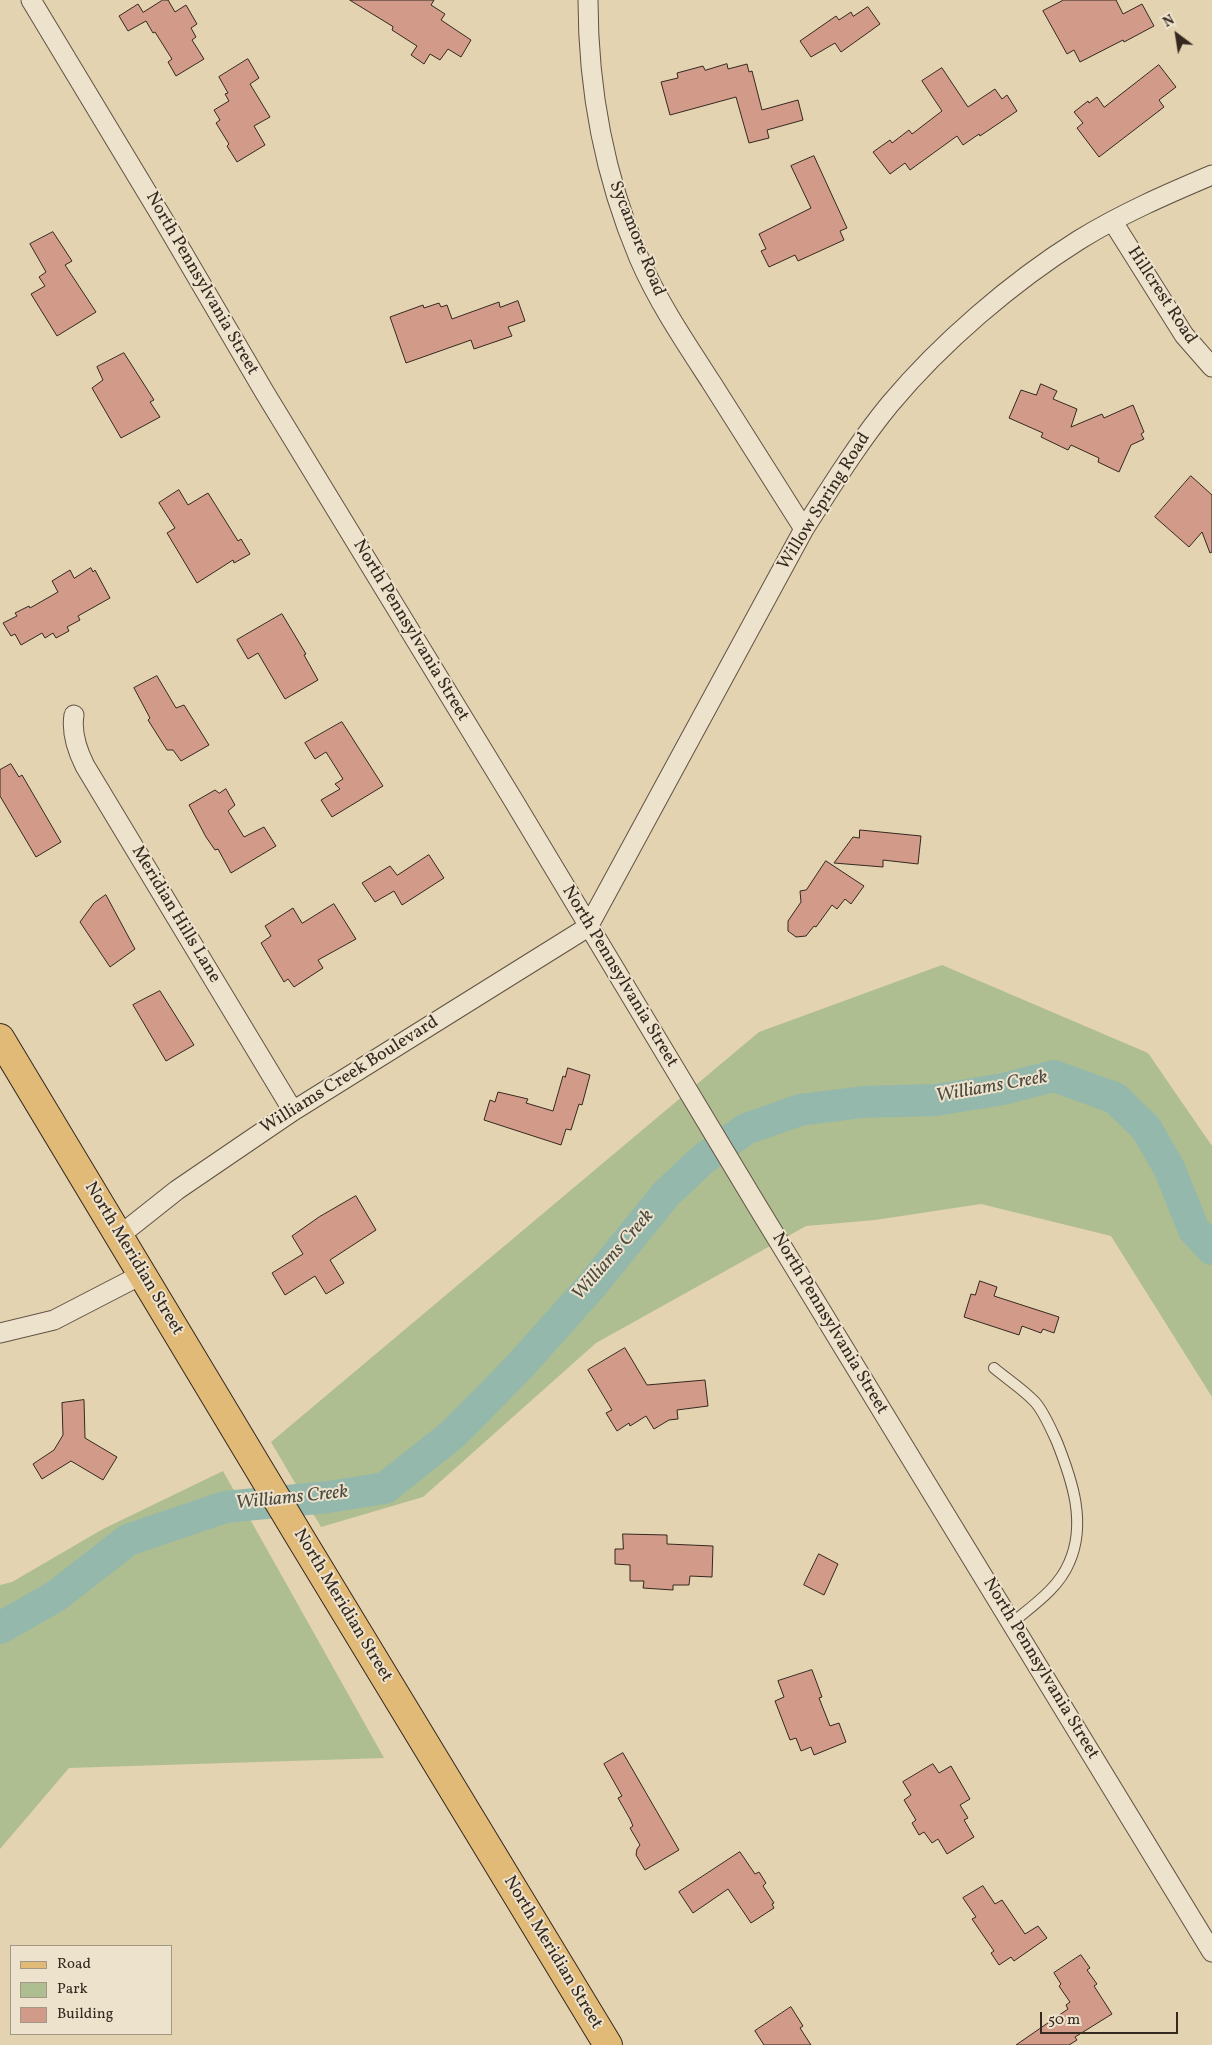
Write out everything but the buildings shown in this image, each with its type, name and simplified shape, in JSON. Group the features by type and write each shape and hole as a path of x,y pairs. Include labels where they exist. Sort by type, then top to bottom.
{"main road":[{"name":"North Meridian Street","path":"0,1038 608,2045"}],"street":[{"name":"North Pennsylvania Street","path":"32,0 265,393 1212,1952"},
{"name":"Sycamore Road","path":"588,0 592,86 598,127 618,202 640,258 666,311 804,529"},
{"name":"Willow Spring Road","path":"588,927 804,529 838,474 891,404 928,363 963,329 1078,240 1164,195 1212,175"},
{"name":"Hillcrest Road","path":"1113,222 1184,335 1212,367"},
{"name":"Meridian Hills Lane","path":"74,715 76,741 85,766 293,1111"},
{"name":"Williams Creek Boulevard","path":"119,1236 177,1190 293,1111 588,927"},
{"path":"0,1333 54,1320 143,1274"}],"lane":[{"path":"994,1368 1036,1403 1052,1430 1071,1477 1077,1512 1076,1540 1069,1564 1056,1584 1012,1624"}],"green space":[{"path":"942,965 1148,1053 1212,1146 1212,1397 1111,1236 981,1204 875,1220 806,1226 596,1343 423,1497 321,1527 271,1442 759,1032"},
{"path":"223,1471 384,1758 69,1768 0,1849 0,1585 12,1582 103,1529"}],"waterway":[{"name":"Williams Creek","path":"0,1628 56,1596 128,1540 225,1507 328,1497 385,1488 453,1434 519,1367 593,1284 666,1194 703,1159 746,1129 800,1110 863,1102 936,1100 1003,1089 1054,1076 1115,1098 1146,1128 1169,1168 1194,1230 1212,1249"}]}
